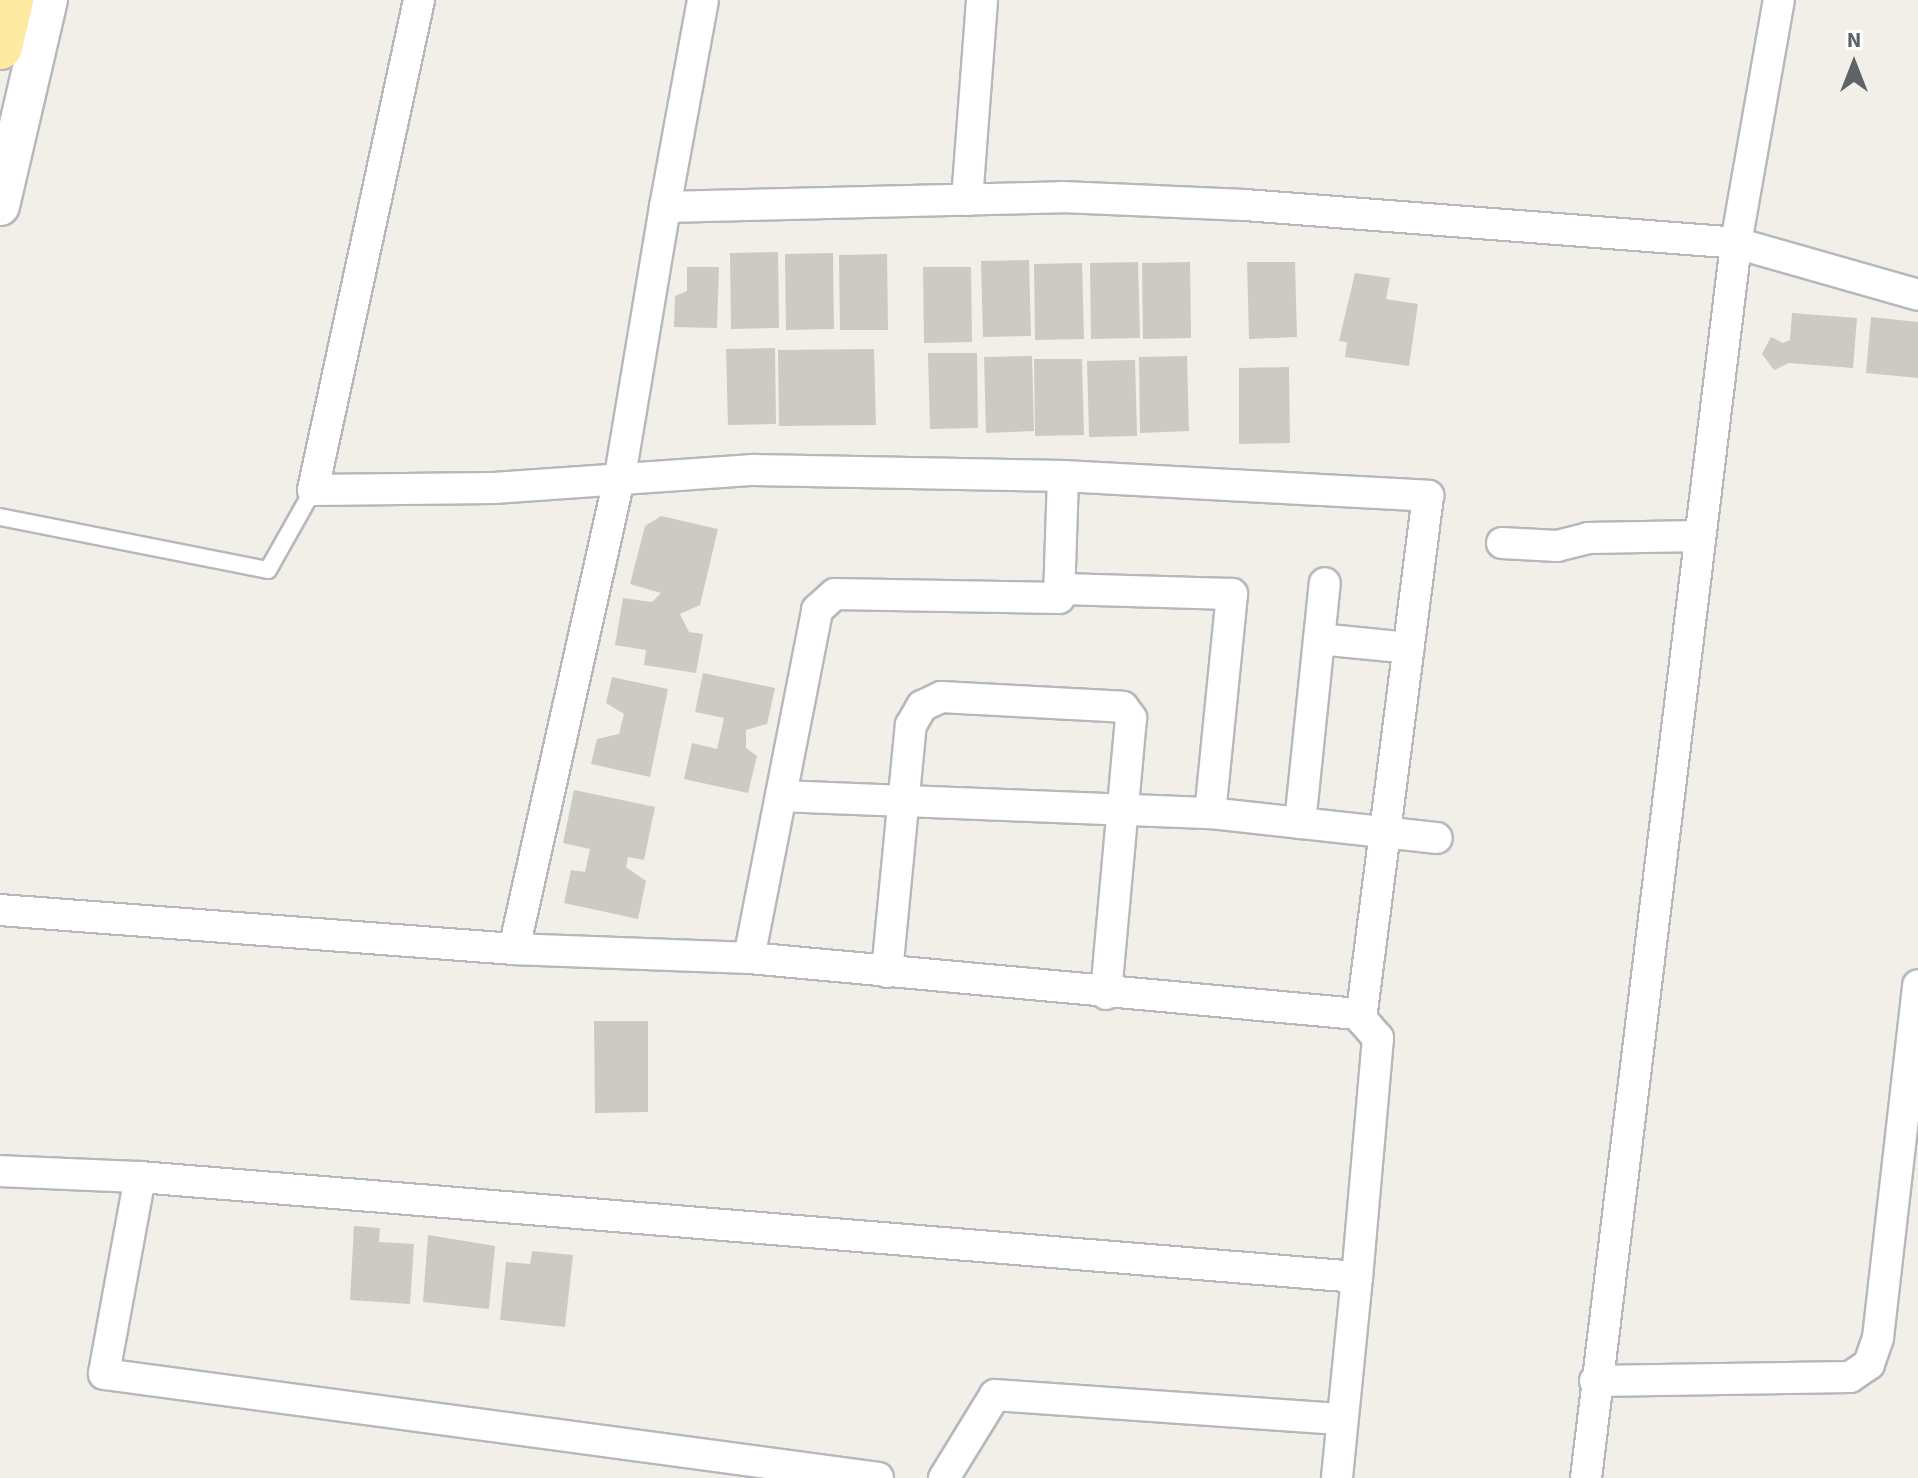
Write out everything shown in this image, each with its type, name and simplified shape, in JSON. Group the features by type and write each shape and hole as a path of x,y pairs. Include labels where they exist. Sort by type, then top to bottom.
{"highway":[{"path":"0,47 11,0"}],"street":[{"path":"0,206 48,0"},
{"path":"419,0 313,490 494,488 620,476 753,470 1063,476 1428,496 1361,1019"},
{"path":"514,949 620,476 703,0"},
{"path":"967,200 982,0"},
{"path":"1586,1478 1595,1381 1736,243 1779,0"},
{"path":"665,207 1062,197 1245,205 1736,243 1918,295"},
{"path":"749,958 817,610 835,594 1059,598 1063,476"},
{"path":"1502,543 1557,546 1588,538 1700,536"},
{"path":"1300,823 1325,583"},
{"path":"1060,589 1232,594 1210,813"},
{"path":"1319,639 1409,648"},
{"path":"887,972 911,725 922,706 941,697 1123,707 1131,718 1106,994"},
{"path":"782,796 906,798 1210,813 1437,838"},
{"path":"0,910 514,949 749,958 1106,994 1357,1014 1378,1038 1337,1478"},
{"path":"1595,1381 1850,1377 1869,1364 1878,1338 1918,985"},
{"path":"0,1171 140,1177 1357,1277"},
{"path":"140,1177 104,1374 878,1478"},
{"path":"944,1478 995,1395 1342,1419"}],"lane":[{"path":"0,517 268,570 313,490"}],"building":[{"path":"778,252 779,328 731,329 730,253"},
{"path":"833,253 834,329 786,330 785,254"},
{"path":"887,254 888,330 840,330 839,255"},
{"path":"1029,260 1031,336 983,337 981,261"},
{"path":"1138,262 1140,338 1091,339 1090,263"},
{"path":"1190,262 1191,338 1143,339 1142,263"},
{"path":"1247,262 1295,262 1297,337 1249,339"},
{"path":"1082,263 1084,339 1035,340 1034,264"},
{"path":"687,267 719,267 717,328 674,327 675,296 687,291"},
{"path":"923,267 971,267 972,342 924,343"},
{"path":"1355,273 1390,278 1386,299 1418,304 1409,366 1345,357 1347,342 1339,341"},
{"path":"1792,313 1857,318 1853,368 1789,363 1774,370 1762,354 1771,337 1783,343 1790,340"},
{"path":"1871,317 1918,322 1918,378 1866,373"},
{"path":"775,348 776,424 728,425 726,349"},
{"path":"874,349 876,425 779,426 778,350"},
{"path":"928,353 977,353 978,428 930,429"},
{"path":"1032,356 1034,431 986,433 984,357"},
{"path":"1187,356 1189,431 1140,433 1139,357"},
{"path":"1034,359 1082,359 1084,435 1035,436"},
{"path":"1135,360 1137,436 1089,437 1087,361"},
{"path":"1289,367 1290,443 1239,444 1239,368"},
{"path":"661,516 718,529 700,605 680,614 689,632 703,634 696,673 644,665 646,650 615,645 623,598 652,602 661,593 630,584 645,526"},
{"path":"703,673 775,688 767,724 746,730 746,748 757,756 748,793 684,779 692,743 717,749 724,718 695,712"},
{"path":"612,677 668,689 650,777 591,764 597,739 619,734 624,714 606,703"},
{"path":"574,790 655,807 644,860 628,857 626,867 646,881 638,919 564,903 571,870 585,872 590,849 563,843"},
{"path":"594,1021 648,1021 648,1112 595,1113"},
{"path":"354,1226 380,1228 379,1242 414,1244 410,1304 350,1300"},
{"path":"428,1235 495,1246 489,1309 423,1302"},
{"path":"532,1251 573,1255 565,1327 500,1320 506,1262 530,1264"}]}
